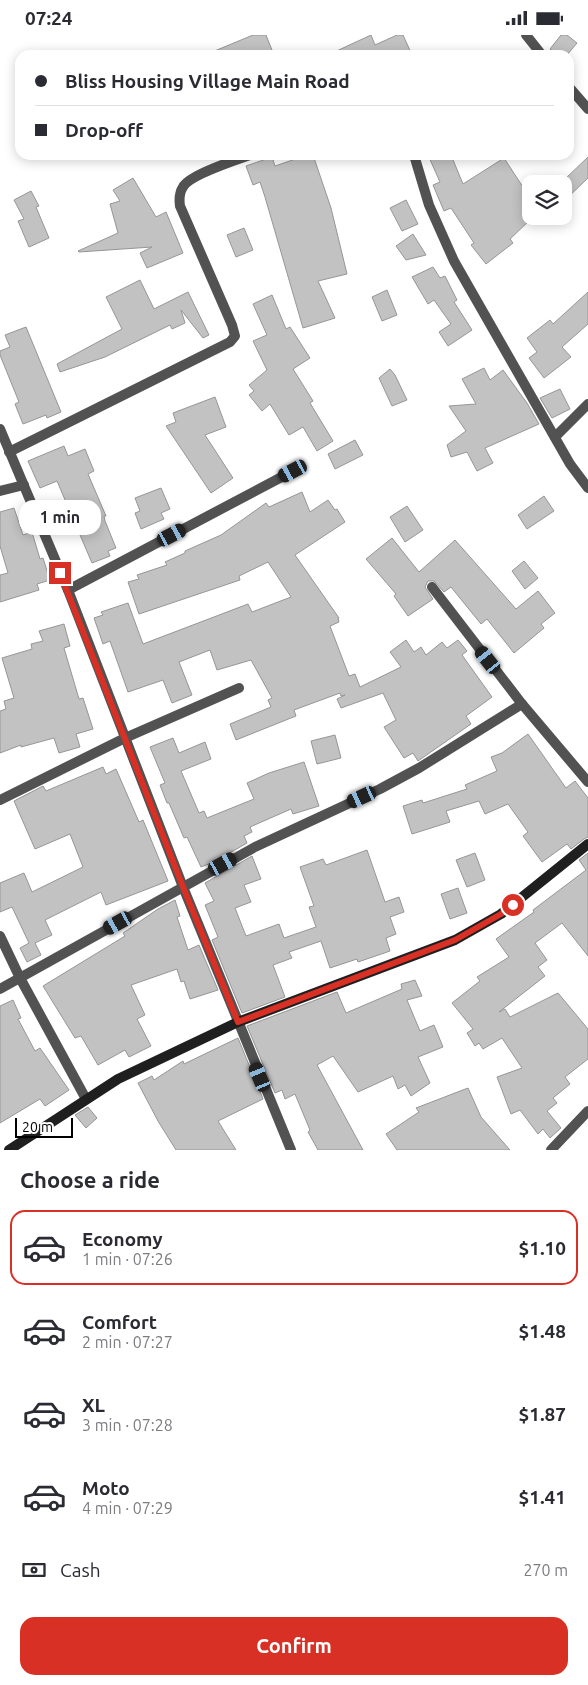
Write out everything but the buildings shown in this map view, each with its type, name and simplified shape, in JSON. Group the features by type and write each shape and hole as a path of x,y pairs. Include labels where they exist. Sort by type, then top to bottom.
{"street":[{"path":"526,35 538,50"},
{"path":"574,93 588,109"},
{"path":"9,452 230,342 234,336 232,325 180,206 179,197 183,185 197,176 237,160"},
{"path":"415,160 428,205 454,261 570,464 588,488"},
{"path":"555,437 588,403"},
{"path":"0,429 68,590 183,887 291,1150"},
{"path":"68,590 293,471"},
{"path":"0,491 24,485"},
{"path":"432,587 522,704 588,782"},
{"path":"0,800 125,738 239,688"},
{"path":"0,989 255,847 380,789 412,772 522,704"},
{"path":"12,1149 118,1079 238,1022 455,940 501,914 588,844"},
{"path":"0,936 20,978 86,1099"},
{"path":"551,1150 588,1111"}],"route":[{"path":"60,573 238,1022 455,940 501,914 513,905"}]}
